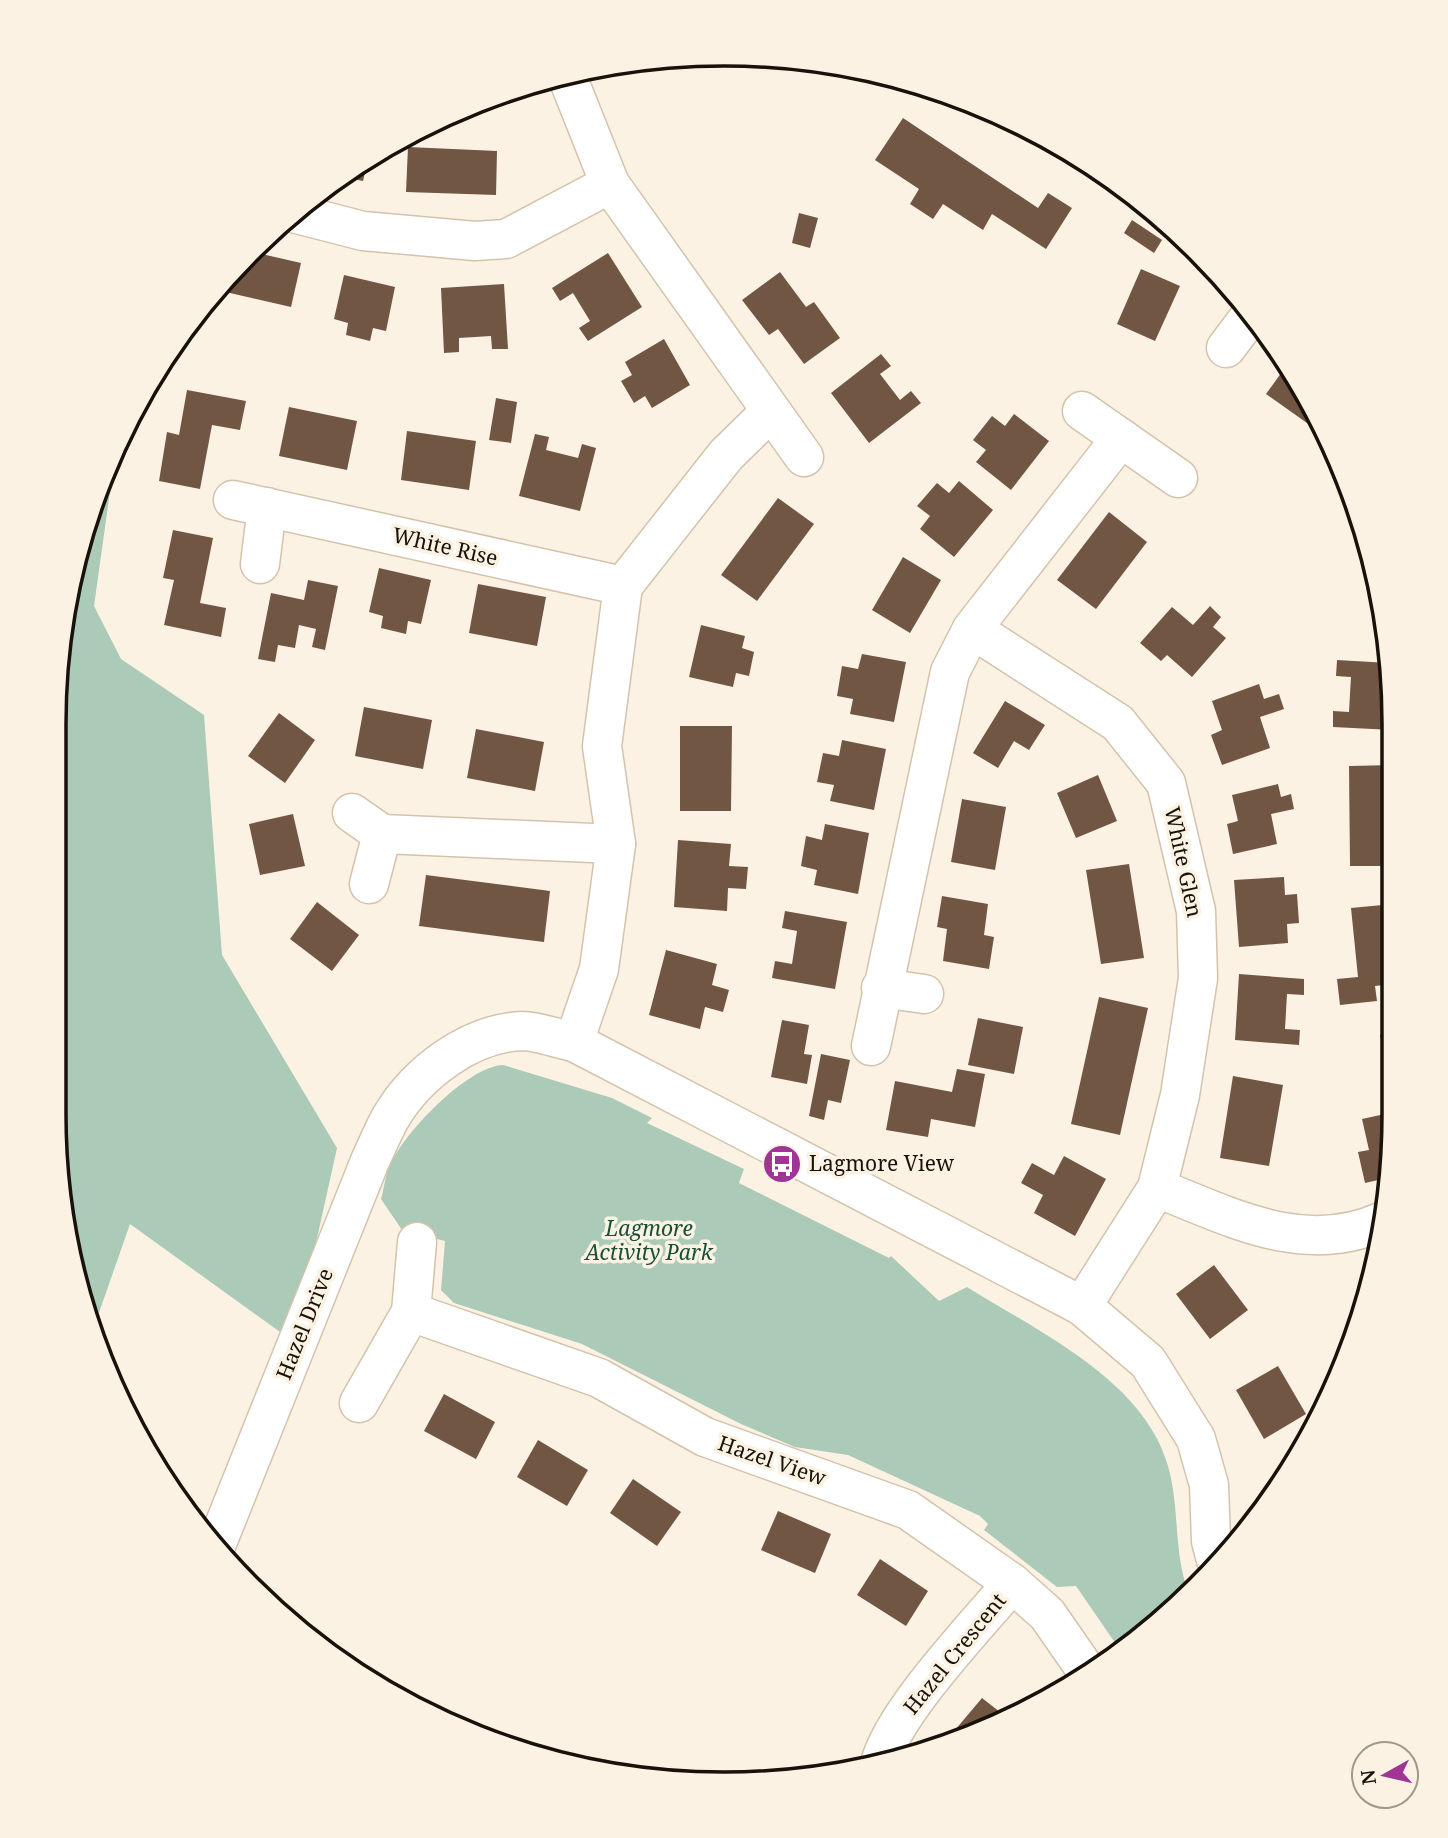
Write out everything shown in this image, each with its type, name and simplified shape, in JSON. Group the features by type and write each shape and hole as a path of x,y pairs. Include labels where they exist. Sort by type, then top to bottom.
{"street":[{"path":"571,85 610,184 804,457"},
{"path":"306,216 363,231 475,242 506,239 610,184"},
{"path":"1226,348 1245,323"},
{"path":"771,411 726,455 624,586 602,746 616,844 599,969 574,1042 1082,1306 1148,1362 1196,1439 1209,1485 1211,1541 1214,1552"},
{"path":"1082,411 1178,478"},
{"path":"871,1045 950,672 972,629 1121,438"},
{"name":"White Rise","path":"260,564 250,503 624,586"},
{"name":"White Glen","path":"972,629 1118,723 1166,783 1196,911 1198,978 1180,1095 1157,1188 1082,1306"},
{"path":"369,884 367,823 616,844"},
{"path":"881,988 924,994"},
{"name":"Hazel Drive","path":"220,1536 370,1161 398,1107 446,1059 476,1040 523,1031 574,1042"},
{"path":"1157,1188 1270,1232 1313,1237 1372,1226"},
{"path":"359,1403 411,1312 417,1242"},
{"name":"Hazel View","path":"411,1312 599,1378 705,1437 908,1510 1012,1583 1047,1614 1082,1665"},
{"name":"Hazel Crescent","path":"884,1751 910,1707 1012,1583"}],"green space":[{"path":"110,489 94,606 121,659 204,715 222,955 337,1148 294,1342 130,1224 98,1315 79,1242 68,1157 66,724 72,638 79,596 101,513"},
{"name":"Lagmore Activity Park","path":"503,1065 612,1098 652,1118 647,1123 744,1169 739,1183 889,1258 891,1256 939,1301 967,1287 1085,1361 1112,1383 1136,1408 1155,1435 1172,1482 1180,1560 1185,1583 1115,1643 1076,1586 1057,1587 984,1530 988,1524 980,1516 848,1455 795,1447 741,1424 582,1344 454,1303 441,1290 445,1241 402,1230 381,1199 386,1175 396,1153 421,1121 454,1089 488,1069"}],"building":[{"path":"903,118 1038,208 1048,193 1072,208 1046,249 992,214 983,230 943,204 933,219 910,204 919,189 875,160"},
{"path":"409,147 497,151 496,195 406,192"},
{"path":"799,213 818,218 810,248 792,243"},
{"path":"1132,220 1162,240 1154,253 1124,233"},
{"path":"608,253 642,307 588,341 579,328 590,321 573,293 560,301 552,288"},
{"path":"264,254 301,263 291,307 228,293"},
{"path":"1141,269 1180,286 1155,341 1117,324"},
{"path":"780,272 806,307 814,302 840,338 804,364 778,329 769,335 742,300"},
{"path":"344,275 395,287 386,331 373,328 370,341 346,335 348,323 334,319"},
{"path":"504,284 508,349 492,349 491,336 459,338 459,352 444,353 441,288"},
{"path":"664,339 690,385 652,408 645,396 634,403 621,381 632,375 625,362"},
{"path":"881,354 891,366 880,374 900,400 911,391 921,403 869,443 831,393"},
{"path":"1280,374 1309,425 1266,394"},
{"path":"187,390 246,401 240,430 212,425 200,489 159,481 167,432 179,435"},
{"path":"496,398 517,402 511,443 489,440"},
{"path":"289,407 357,421 347,470 279,456"},
{"path":"1014,414 1049,441 1011,490 976,462 986,450 973,440 992,416 1005,426"},
{"path":"407,431 476,441 469,490 401,480"},
{"path":"535,434 549,437 546,450 578,458 582,444 596,448 580,511 519,496"},
{"path":"959,481 993,510 954,557 920,529 930,516 917,506 937,483 949,493"},
{"path":"778,498 814,524 757,601 721,575"},
{"path":"1109,512 1147,542 1096,609 1057,580"},
{"path":"173,530 213,538 200,603 226,608 221,637 164,625 174,580 163,578"},
{"path":"903,557 941,580 910,633 872,610"},
{"path":"379,568 431,580 421,624 408,621 406,634 381,628 383,616 369,612"},
{"path":"308,580 338,586 325,650 312,647 316,629 299,625 295,648 278,645 275,662 258,659 271,593 304,600"},
{"path":"478,584 546,597 537,646 469,633"},
{"path":"1210,606 1221,617 1213,627 1226,638 1192,677 1167,655 1161,661 1140,643 1172,607 1193,625"},
{"path":"701,625 745,636 742,648 754,652 749,676 736,673 733,687 689,677"},
{"path":"862,654 906,662 894,722 850,714 853,699 837,696 842,666 858,669"},
{"path":"1337,660 1378,662 1382,729 1333,727 1333,711 1349,712 1351,677 1336,676"},
{"path":"1259,684 1264,699 1279,694 1284,709 1260,717 1270,748 1222,765 1211,735 1222,730 1212,701"},
{"path":"1005,701 1045,725 1029,750 1014,741 998,768 973,753"},
{"path":"364,707 432,720 423,769 355,756"},
{"path":"279,713 315,740 285,783 248,756"},
{"path":"680,726 732,726 731,811 680,811"},
{"path":"476,729 544,742 535,791 467,778"},
{"path":"842,740 886,749 874,810 830,801 834,785 817,782 823,753 839,756"},
{"path":"1382,765 1382,866 1350,866 1349,766"},
{"path":"1098,775 1117,821 1076,838 1057,793"},
{"path":"1278,784 1281,797 1291,794 1294,809 1271,814 1277,844 1233,854 1227,824 1238,821 1232,795"},
{"path":"962,799 1006,807 995,870 951,862"},
{"path":"293,814 305,866 260,875 249,824"},
{"path":"825,824 869,833 858,894 814,885 817,870 801,866 806,836 822,840"},
{"path":"678,840 731,844 729,866 748,867 746,889 728,888 727,911 674,907"},
{"path":"1129,864 1144,958 1101,964 1086,870"},
{"path":"426,875 550,891 544,942 419,926"},
{"path":"1284,877 1285,895 1297,894 1299,923 1287,924 1288,943 1239,947 1234,880"},
{"path":"942,896 988,904 984,935 994,937 989,969 943,961 947,929 937,927"},
{"path":"317,902 359,935 332,971 290,939"},
{"path":"1382,905 1382,985 1375,986 1377,1001 1340,1005 1337,979 1358,977 1351,908"},
{"path":"785,911 847,922 835,989 772,978 775,961 792,964 797,931 782,928"},
{"path":"666,950 717,964 712,985 729,990 723,1012 705,1007 700,1029 649,1015"},
{"path":"1239,974 1304,979 1304,995 1287,994 1285,1029 1300,1030 1299,1045 1235,1040"},
{"path":"1099,997 1148,1008 1120,1135 1071,1124"},
{"path":"978,1018 1023,1027 1014,1074 968,1065"},
{"path":"782,1020 809,1025 804,1054 812,1055 807,1084 771,1077"},
{"path":"821,1054 850,1060 841,1103 828,1100 824,1120 809,1116"},
{"path":"957,1069 985,1074 975,1127 931,1119 928,1137 886,1130 895,1081 952,1092"},
{"path":"1233,1076 1283,1085 1269,1166 1220,1158"},
{"path":"1382,1115 1378,1180 1365,1183 1358,1152 1369,1150 1362,1119"},
{"path":"1064,1156 1106,1179 1075,1236 1034,1213 1043,1195 1021,1183 1032,1163 1054,1175"},
{"path":"1214,1265 1248,1310 1210,1339 1176,1294"},
{"path":"1278,1366 1306,1414 1264,1439 1236,1390"},
{"path":"444,1394 495,1422 476,1459 424,1431"},
{"path":"538,1440 588,1470 567,1506 517,1477"},
{"path":"633,1479 681,1512 657,1546 610,1513"},
{"path":"778,1511 831,1534 815,1573 761,1550"},
{"path":"880,1559 928,1591 906,1626 857,1595"},
{"path":"982,1698 999,1711 976,1721 956,1729"}],"place":[{"name":"Lagmore View","path":"782,1164"}]}
